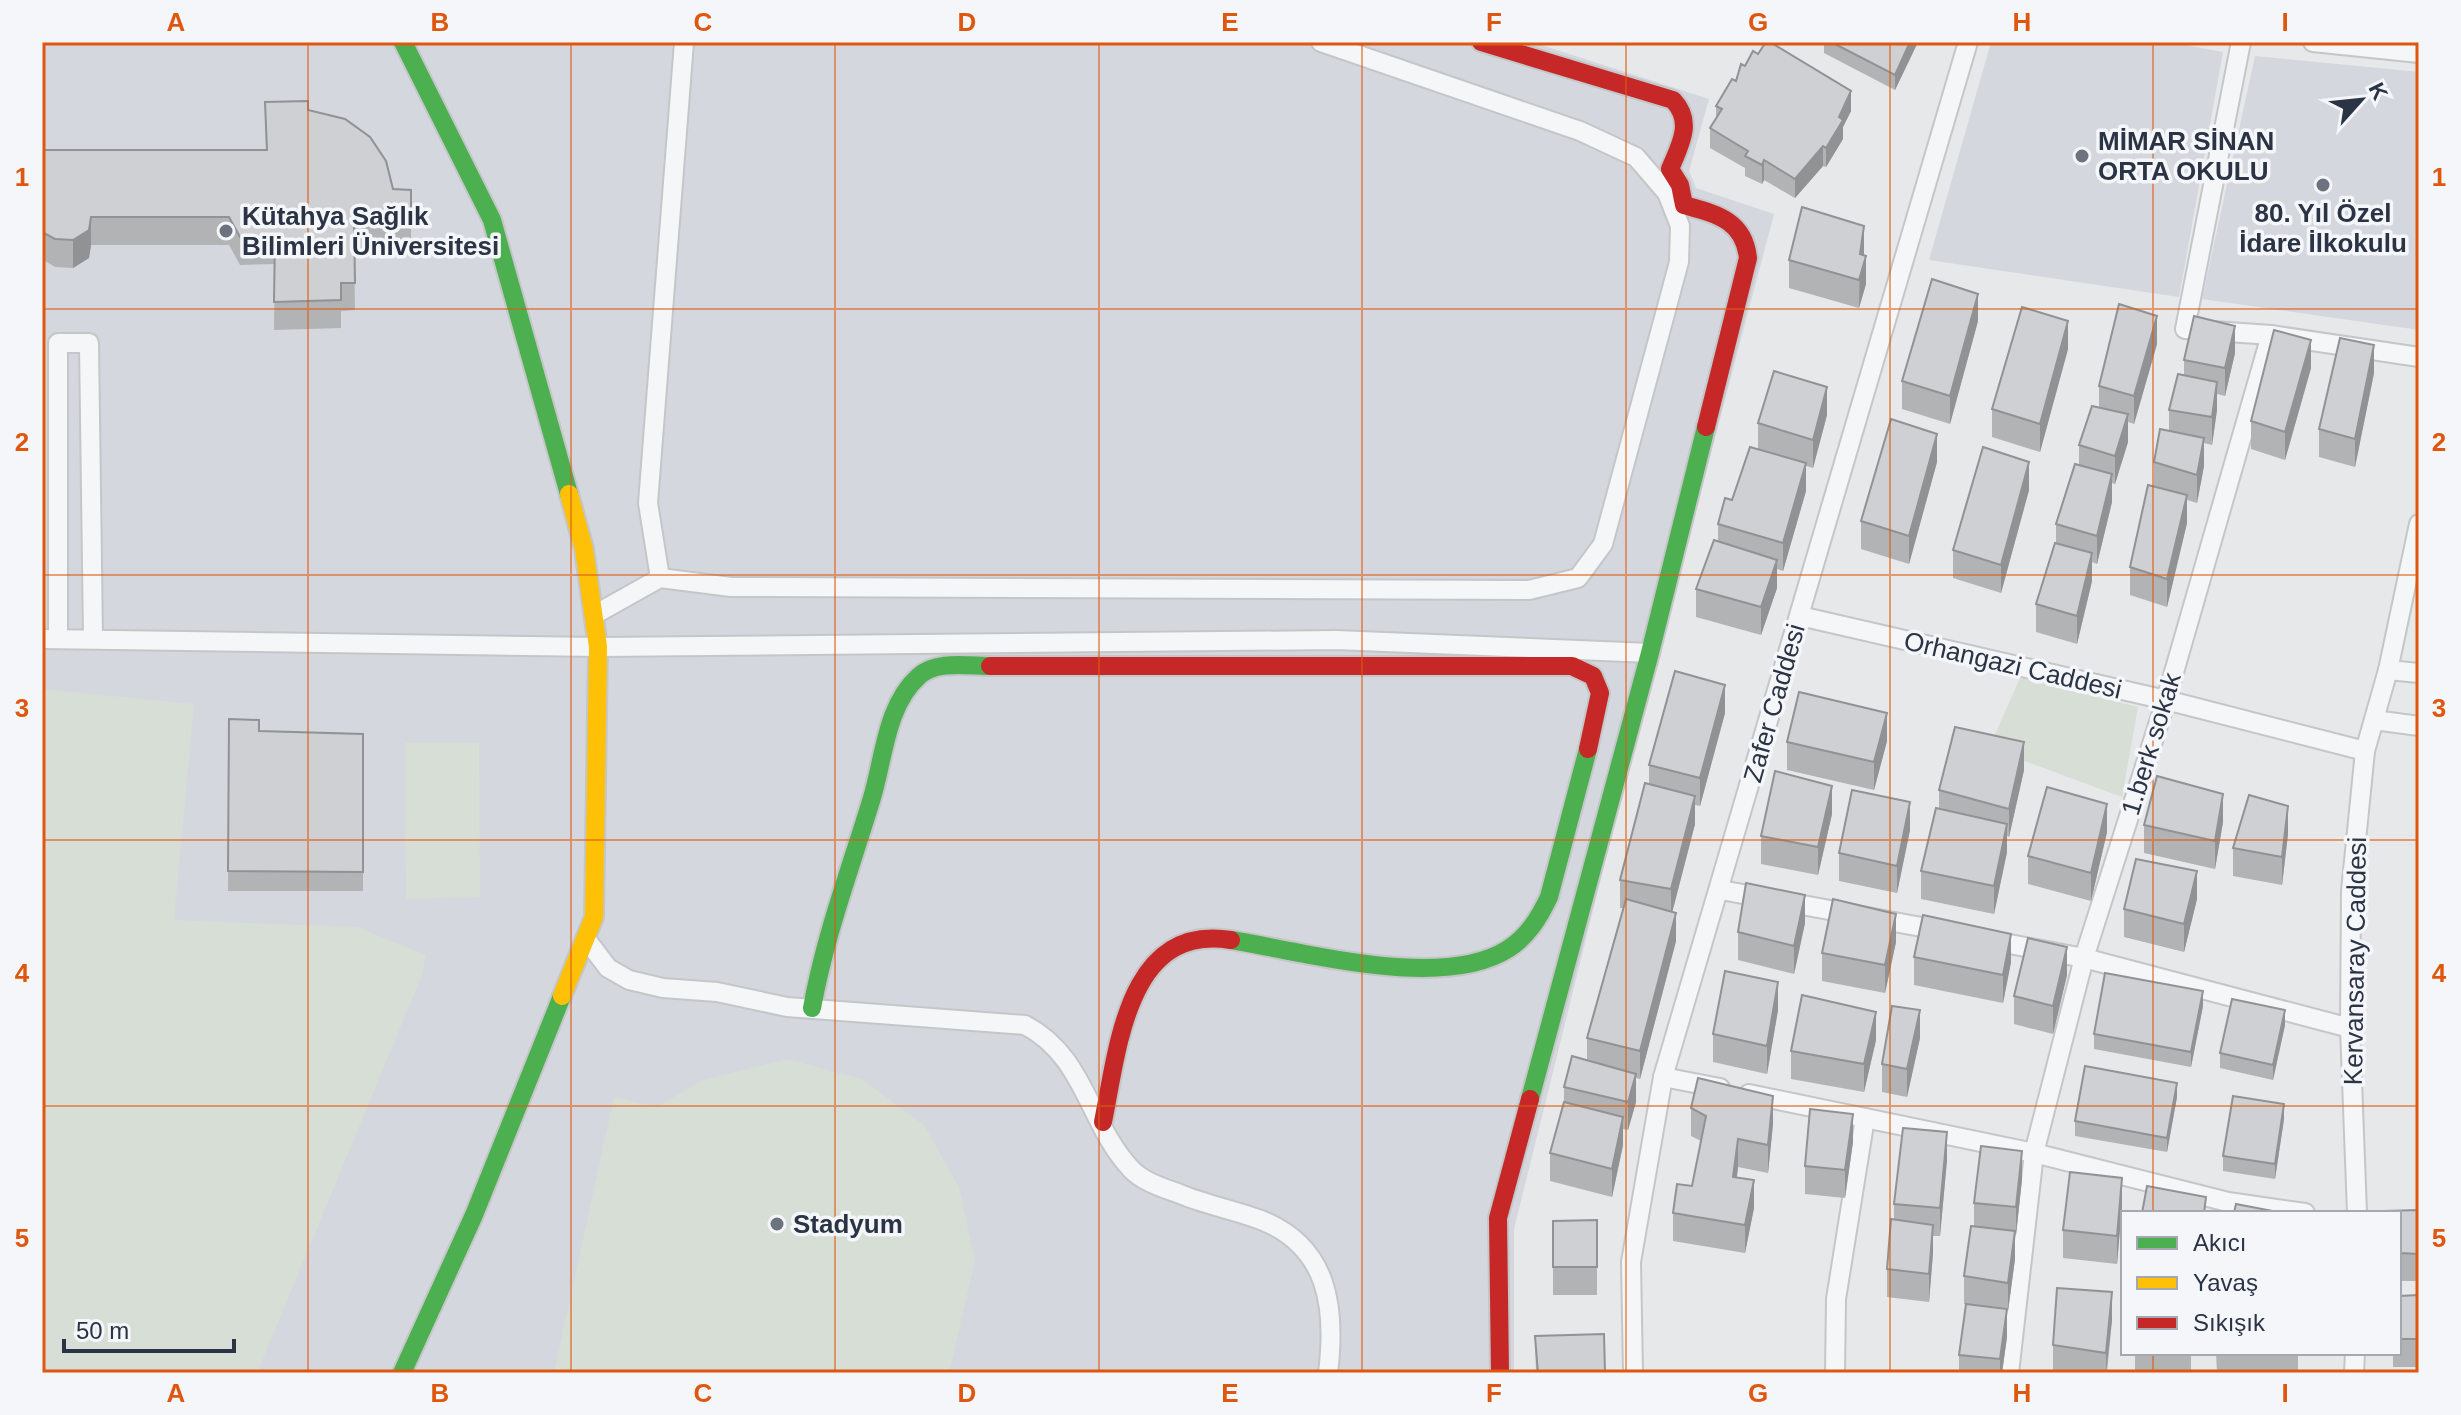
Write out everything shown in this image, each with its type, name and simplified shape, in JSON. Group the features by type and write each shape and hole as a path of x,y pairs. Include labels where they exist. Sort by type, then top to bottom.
{"street":[{"path":"402,1373 474,1215 594,917 598,647 584,549 492,220 403,42"},
{"path":"660,578 648,503 684,42"},
{"path":"594,615 660,578 731,587 1529,590 1578,578 1603,544 1679,262 1680,226 1667,193 1636,157 1580,131 1321,42"},
{"path":"1481,42 1673,100 1684,108 1686,122 1670,169 1680,185 1684,205 1723,215 1738,224 1748,242 1748,258 1650,653 1498,1218 1500,1373"},
{"name":"Zafer Caddesi","path":"1633,1373 1631,1262 1663,1077 1721,890 1968,42"},
{"path":"2241,42 2185,329 2271,335 2419,357"},
{"path":"2313,42 2419,53"},
{"name":"1.berk sokak","path":"2009,1373 2034,1153 2084,958 2166,700 2271,335"},
{"path":"93,638 89,343 58,343 50,639 598,647 1336,640 1650,653"},
{"name":"Kervansaray Caddesi","path":"2357,1211 2350,1028 2351,891 2365,751 2388,670 2419,524"},
{"name":"Orhangazi Caddesi","path":"1800,616 2166,700 2365,751"},
{"path":"812,1008 823,947 872,799 895,710 905,690 919,675 939,666 1572,666 1593,676 1600,693 1599,707 1553,883 1540,923 1520,944 1494,958 1428,969 1398,968 1213,937 1188,941 1164,951 1139,984 1103,1122"},
{"path":"2388,670 2419,673"},
{"path":"2374,720 2419,726"},
{"path":"1721,890 2084,958 2350,1028"},
{"path":"586,939 608,968 629,980 663,988 717,992 787,1007 1025,1025 1046,1035 1062,1052 1132,1170 1146,1180 1196,1201 1262,1221 1295,1238 1319,1269 1330,1308 1328,1373"},
{"path":"1663,1077 2034,1153 2228,1202 2291,1211"},
{"path":"1835,1373 1836,1299 1865,1118"}],"shaded area":[{"path":"42,42 1532,42 1709,99 1689,171 1696,188 1774,214 1636,737 1514,1229 1514,1373 42,1373"},
{"name":"MİMAR SİNAN ORTA OKULU","path":"1991,42 2170,42 2223,52 2179,297 1929,260"},
{"name":"80. Yıl Özel İdare İlkokulu","path":"2255,56 2419,72 2419,330 2202,299"},
{"path":"2020,678 2138,707 2122,797 1989,748"},
{"path":"42,689 194,704 174,920 357,927 426,955 422,975 257,1373 42,1373"},
{"path":"405,743 479,743 480,897 406,899"},
{"name":"Stadyum","path":"787,1059 862,1079 924,1125 959,1187 975,1261 949,1373 554,1373 614,1097 657,1107 703,1080"}],"building":[{"path":"1766,42 1851,91 1839,117 1843,120 1826,148 1823,146 1795,179 1764,160 1762,165 1745,156 1748,151 1710,128 1722,109 1716,106 1732,79 1736,81 1741,64 1745,66 1753,51 1758,54"},
{"path":"1831,42 1910,42 1895,75"},
{"name":"Kütahya Sağlık Bilimleri Üniversitesi","path":"308,101 308,110 345,119 370,137 386,161 393,189 411,190 411,222 354,222 355,283 341,283 341,300 274,302 275,236 240,237 229,217 91,217 89,230 73,240 55,239 42,232 42,150 267,150 265,102"},
{"path":"1802,207 1864,226 1860,254 1866,256 1859,280 1789,260"},
{"path":"1932,279 1978,294 1950,396 1902,381"},
{"path":"2119,304 2157,316 2134,396 2099,386"},
{"path":"2022,307 2068,321 2040,424 1992,409"},
{"path":"2194,316 2235,326 2225,368 2184,360"},
{"path":"2274,330 2311,340 2285,432 2251,421"},
{"path":"2340,338 2374,345 2355,439 2319,429"},
{"path":"1774,371 1827,387 1813,440 1758,423"},
{"path":"2178,374 2217,382 2212,417 2169,410"},
{"path":"2092,406 2128,414 2115,456 2079,445"},
{"path":"1891,419 1937,434 1909,536 1861,521"},
{"path":"2160,429 2204,438 2197,475 2154,462"},
{"path":"1750,447 1806,463 1783,543 1718,524 1725,498 1732,500"},
{"path":"1983,447 2029,462 2001,565 1953,550"},
{"path":"2075,464 2112,474 2097,536 2056,524"},
{"path":"2148,485 2187,495 2167,579 2130,567"},
{"path":"1714,540 1777,560 1761,607 1696,589"},
{"path":"2055,543 2092,553 2077,616 2036,604"},
{"path":"1675,671 1725,685 1700,778 1649,765"},
{"path":"1799,692 1887,713 1874,762 1787,742"},
{"path":"229,719 259,720 259,731 363,734 363,872 228,871"},
{"path":"1955,727 2024,742 2009,809 1939,790"},
{"path":"1775,771 1832,786 1818,847 1761,836"},
{"path":"2157,776 2223,794 2215,841 2144,825"},
{"path":"1645,783 1695,796 1671,889 1620,880"},
{"path":"2047,787 2107,804 2091,873 2028,856"},
{"path":"1852,790 1910,802 1897,866 1839,853"},
{"path":"2249,795 2288,806 2282,857 2233,848"},
{"path":"1936,808 2007,824 1994,886 1921,871"},
{"path":"2136,859 2197,871 2184,924 2124,909"},
{"path":"1746,883 1805,895 1794,946 1738,932"},
{"path":"1626,899 1676,913 1640,1051 1587,1038"},
{"path":"1833,899 1896,914 1885,965 1822,953"},
{"path":"1923,915 2011,934 2003,975 1914,957"},
{"path":"2028,938 2067,947 2053,1006 2014,996"},
{"path":"1725,971 1778,982 1767,1046 1713,1034"},
{"path":"2105,973 2203,991 2191,1052 2094,1034"},
{"path":"1802,995 1876,1012 1864,1064 1791,1051"},
{"path":"2232,999 2285,1010 2273,1065 2220,1053"},
{"path":"1892,1006 1920,1010 1907,1069 1882,1064"},
{"path":"1572,1056 1636,1074 1628,1102 1564,1087"},
{"path":"2085,1066 2177,1083 2167,1138 2075,1121"},
{"path":"1698,1078 1773,1096 1768,1145 1738,1139 1733,1177 1754,1180 1745,1225 1673,1213 1677,1184 1692,1186 1706,1116 1691,1108"},
{"path":"2233,1096 2284,1104 2275,1164 2223,1156"},
{"path":"1564,1102 1623,1117 1612,1169 1550,1153"},
{"path":"1810,1109 1853,1114 1845,1170 1805,1166"},
{"path":"1903,1128 1947,1132 1940,1208 1894,1204"},
{"path":"1981,1146 2022,1151 2016,1207 1974,1203"},
{"path":"2070,1172 2122,1178 2117,1236 2063,1230"},
{"path":"2147,1186 2206,1197 2204,1211 2142,1211"},
{"path":"2236,1204 2273,1211 2234,1211"},
{"path":"2419,1210 2419,1254 2401,1253 2401,1211 2385,1211"},
{"path":"1891,1219 1933,1225 1929,1274 1887,1269"},
{"path":"1597,1220 1597,1267 1553,1267 1553,1221"},
{"path":"1971,1226 2015,1231 2008,1283 1964,1276"},
{"path":"2057,1288 2112,1292 2106,1353 2053,1345"},
{"path":"2419,1295 2419,1339 2401,1339 2401,1296"},
{"path":"1966,1304 2007,1309 2000,1359 1959,1355"},
{"path":"1604,1334 1605,1372 1538,1373 1535,1336"}],"traffic: fast":[{"path":"403,42 492,220 569,494"},
{"path":"1530,1099 1650,653 1706,427"},
{"path":"812,1008 831,929 899,703 908,688 926,671 953,665 990,666"},
{"path":"1231,940 1372,965 1411,968 1447,967 1480,961 1508,949 1532,926 1549,897 1588,749"},
{"path":"402,1373 474,1215 562,996"}],"traffic: slow":[{"path":"562,996 594,917 598,647 584,549 569,494"}],"traffic: jam":[{"path":"1481,42 1673,100 1679,108 1683,117 1683,134 1670,169 1680,185 1684,205 1717,216 1734,227 1741,235 1748,258 1706,427"},
{"path":"990,666 1572,666 1593,676 1600,693 1588,749"},
{"path":"1103,1122 1123,1028 1134,997 1149,971 1169,951 1196,940 1231,940"},
{"path":"1500,1373 1498,1218 1530,1099"}],"place":[{"name":"MİMAR SİNAN ORTA OKULU","path":"2082,156"},
{"name":"80. Yıl Özel İdare İlkokulu","path":"2323,185"},
{"name":"Kütahya Sağlık Bilimleri Üniversitesi","path":"226,231"},
{"name":"Stadyum","path":"777,1224"}]}
